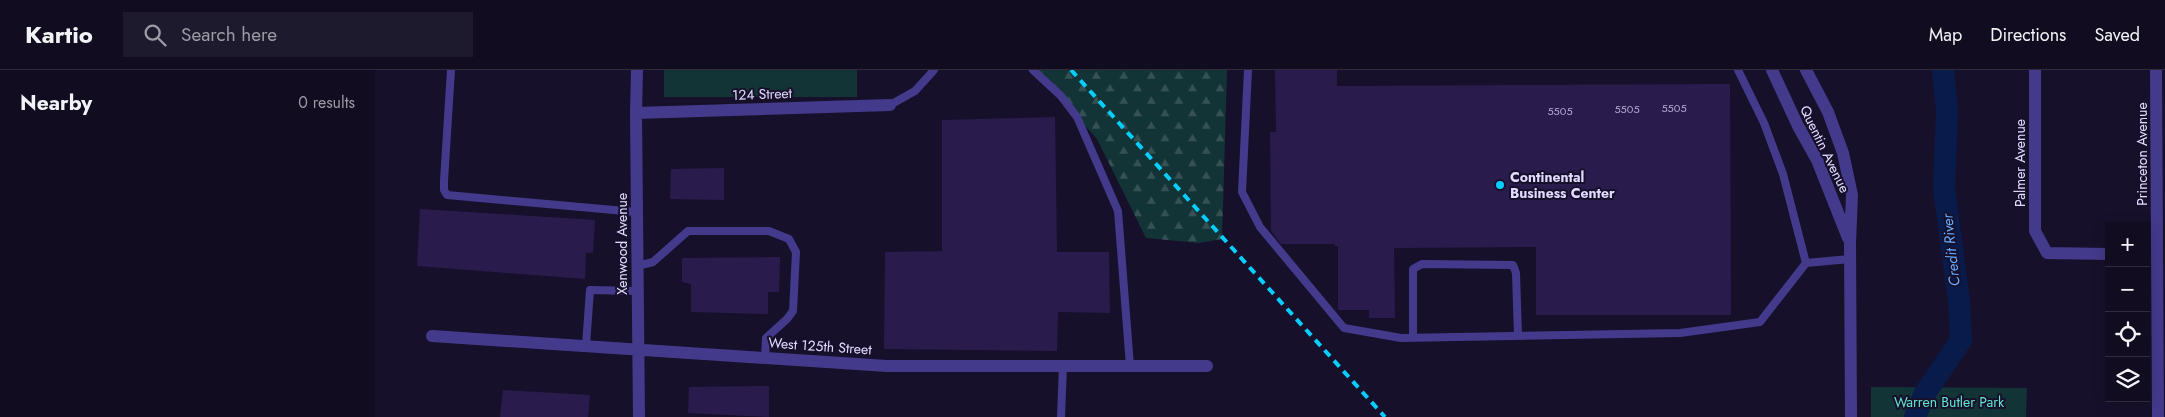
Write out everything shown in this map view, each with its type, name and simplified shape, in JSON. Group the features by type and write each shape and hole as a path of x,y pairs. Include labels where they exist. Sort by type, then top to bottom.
{"street":[{"name":"Xenwood Avenue","path":"637,70 636,212 639,417"},
{"name":"Quentin Avenue","path":"1771,70 1797,126 1817,160 1850,243"},
{"name":"Quentin Avenue","path":"1806,70 1828,112 1843,153 1853,195 1850,243 1851,417"},
{"name":"Palmer Avenue","path":"2035,70 2035,231 2047,253 2105,254"},
{"name":"Princeton Avenue","path":"2157,70 2161,144 2156,254 2158,417"},
{"name":"124 Street","path":"636,113 890,106"},
{"name":"West 125th Street","path":"431,336 887,366 1207,366"}],"lane":[{"path":"451,70 444,180 444,190 447,195 636,212"},
{"path":"890,106 915,91 934,70"},
{"path":"1033,70 1061,96 1077,117 1118,211 1130,366"},
{"path":"1248,70 1243,192 1260,227 1344,328 1401,338 1680,333 1760,322 1806,263 1850,259"},
{"path":"1738,70 1764,124 1783,174 1806,263"},
{"path":"637,266 653,262 688,231 769,231 789,239 796,252 793,311 766,338 765,358"},
{"path":"1413,338 1413,269 1422,264 1513,265 1516,273 1518,336"},
{"path":"586,345 590,290 637,291"},
{"path":"1061,417 1063,366"}],"green space":[{"path":"664,70 857,70 857,97 664,97"},
{"path":"1035,70 1227,70 1222,239 1199,243 1146,238 1097,139"},
{"name":"Warren Butler Park","path":"1871,387 2027,388 2026,417 1871,417"}],"building":[{"name":"Continental Business Center","path":"1275,70 1337,70 1337,86 1730,84 1731,315 1536,315 1536,247 1394,248 1395,318 1369,318 1369,310 1338,310 1338,246 1335,246 1335,244 1281,244 1271,231 1270,132 1276,132"},
{"path":"1055,117 1057,252 1109,252 1110,313 1058,312 1057,351 884,349 885,252 942,251 942,120"},
{"path":"724,168 724,200 670,199 671,169"},
{"path":"420,209 595,220 593,253 586,253 585,279 417,266"},
{"path":"780,257 779,292 768,292 768,314 691,312 691,284 682,282 682,258"},
{"path":"769,386 769,417 688,413 689,387"},
{"path":"503,390 590,395 588,417 500,417"}],"waterway":[{"name":"Credit River","path":"1915,417 1924,395 1961,340 1959,301 1944,189 1947,111 1943,70"}],"railway":[{"path":"1071,70 1385,417"}],"place":[{"name":"Continental Business Center","path":"1500,185"}]}
